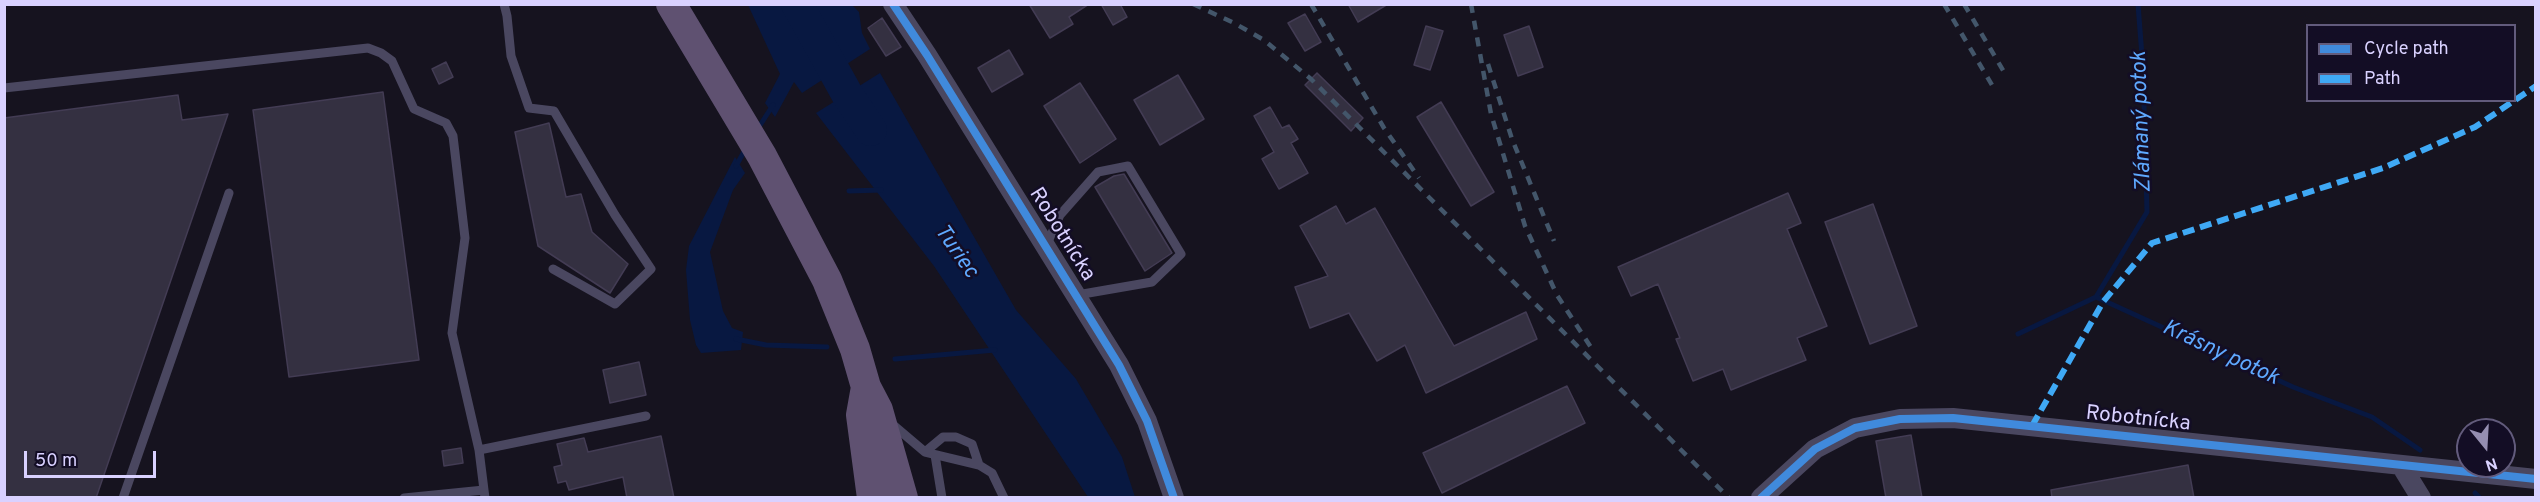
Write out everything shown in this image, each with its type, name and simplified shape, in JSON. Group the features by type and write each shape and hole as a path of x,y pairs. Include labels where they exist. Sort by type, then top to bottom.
{"main road":[{"path":"671,4 762,156 827,280 892,451 903,498"},
{"path":"872,399 861,415 872,498"}],"street":[{"name":"Robotnícka","path":"893,4 1119,365 1147,421 1174,498"},
{"name":"Robotnícka","path":"1772,494 1815,449 1855,428 1899,419 1965,419 2402,467 2535,479"},
{"path":"2402,467 2421,498"}],"lane":[{"path":"504,4 511,56 529,108 554,111 615,215 651,269 615,304 553,269"},
{"path":"4,87 368,48 392,61 401,76 409,103 414,109 446,123 453,136 465,238 452,333 479,450 485,494 404,498"},
{"path":"1046,246 1060,215 1098,172 1128,165 1181,254 1152,282 1077,295"},
{"path":"123,498 229,193"},
{"path":"872,399 900,433 925,452 980,465 992,473 1004,498"},
{"path":"479,450 646,416"},
{"path":"925,452 943,437 956,437 972,444 980,465"},
{"path":"935,455 942,498"}],"water":[{"path":"748,5 852,5 859,12 862,33 870,49 802,93 794,82 775,117 765,103 780,74"},
{"path":"880,73 1016,310 1076,379 1122,457 1135,497 1088,497 934,266 816,113"},
{"path":"735,157 745,173 733,190 710,252 723,311 732,328 743,332 741,350 701,353 696,345 690,320 686,270 689,246"}],"building":[{"path":"1029,4 1089,4 1069,17 1073,24 1050,38"},
{"path":"1101,4 1120,4 1127,17 1113,25"},
{"path":"1348,4 1388,4 1358,22"},
{"path":"1305,14 1321,42 1305,51 1288,23"},
{"path":"882,18 901,47 886,56 868,28"},
{"path":"1426,26 1443,31 1430,70 1414,65"},
{"path":"1529,26 1543,67 1518,76 1504,35"},
{"path":"1009,50 1023,74 992,92 978,68"},
{"path":"446,62 453,77 439,84 432,69"},
{"path":"1317,73 1363,118 1351,131 1305,85"},
{"path":"1178,75 1204,119 1160,145 1134,100"},
{"path":"1080,83 1116,139 1080,163 1044,106"},
{"path":"383,92 419,360 289,377 253,110"},
{"path":"178,95 182,120 228,114 96,498 4,498 4,118"},
{"path":"1441,102 1494,192 1471,206 1417,117"},
{"path":"1270,107 1282,128 1289,125 1298,139 1291,143 1308,173 1279,189 1262,159 1274,152 1254,116"},
{"path":"549,123 566,197 581,194 592,232 628,264 610,293 538,246 515,132"},
{"path":"1124,174 1172,253 1145,271 1095,187 1114,176"},
{"path":"1788,193 1801,223 1787,229 1827,326 1797,338 1806,360 1731,390 1723,369 1693,381 1676,339 1680,338 1658,284 1631,296 1618,267"},
{"path":"1873,204 1917,326 1870,344 1825,222"},
{"path":"1336,206 1346,224 1375,208 1454,346 1526,312 1537,339 1426,393 1405,345 1377,361 1349,313 1310,328 1295,287 1328,276 1300,226"},
{"path":"639,362 646,395 610,403 603,370"},
{"path":"1567,386 1585,423 1442,493 1423,453"},
{"path":"1911,435 1922,498 1886,498 1876,441"},
{"path":"661,436 674,498 627,498 623,477 569,490 566,481 558,483 554,467 562,465 557,444 584,438 588,452"},
{"path":"461,448 463,463 444,466 442,451"},
{"path":"2188,465 2194,498 2052,498 2051,490"}],"waterway":[{"name":"Turiec","path":"797,4 847,94 871,130"},
{"name":"Zlámaný potok","path":"2096,297 2147,212 2143,69 2138,4"},
{"path":"757,130 773,105"},
{"path":"736,166 746,148"},
{"path":"849,191 881,190"},
{"name":"Krásny potok","path":"2018,334 2096,297 2293,387 2372,417 2420,450"},
{"path":"736,339 766,345 827,347"},
{"path":"895,359 995,350"},
{"name":"Krásny potok","path":"2475,493 2480,498"}],"railway":[{"path":"1193,4 1264,40 1311,79 1729,498"},
{"path":"1311,4 1384,128 1419,178"},
{"path":"1471,4 1491,114 1525,226 1557,295 1594,352"},
{"path":"1944,4 1992,85"},
{"path":"1964,4 2007,77"},
{"path":"1488,64 1512,139 1554,241"}],"marked path":[{"path":"2516,99 2536,86"},
{"path":"2032,426 2103,302 2152,243 2383,168 2475,127 2512,102"}],"cycle path":[{"path":"893,4 1119,365 1147,421 1174,498"},
{"path":"1761,498 1815,449 1855,428 1900,419 1953,418 2536,479"}]}
